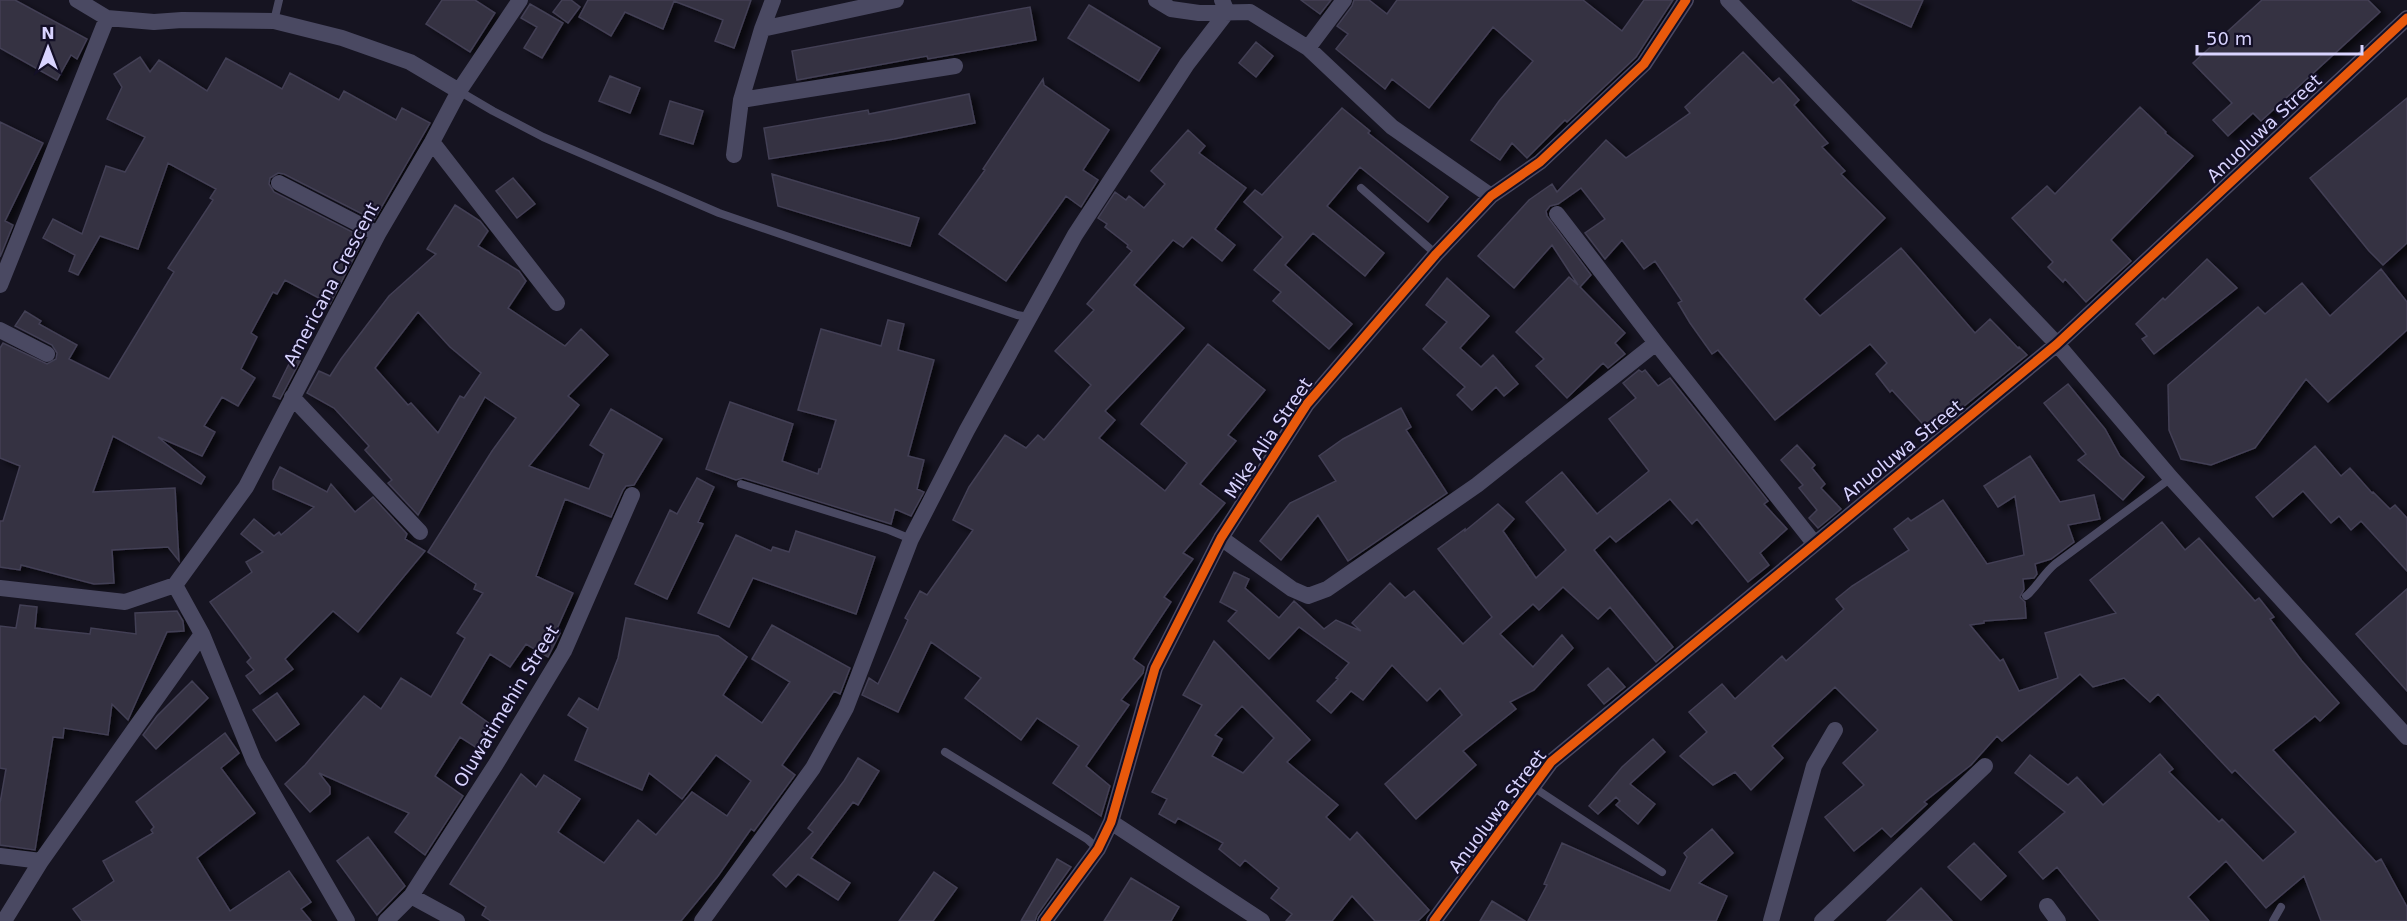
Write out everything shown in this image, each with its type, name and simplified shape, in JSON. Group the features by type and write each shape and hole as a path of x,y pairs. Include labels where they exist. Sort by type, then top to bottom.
{"street":[{"path":"77,0 107,18 154,22 274,21 342,38 410,62 459,91"},
{"name":"Americana Crescent","path":"175,585 246,487 378,234 459,91 520,0"},
{"path":"734,155 741,100 773,0"},
{"path":"762,29 896,0"},
{"path":"1156,0 1171,9 1199,13 1224,6 1250,12 1308,48 1392,127 1491,196"},
{"path":"1308,48 1344,0"},
{"name":"Mike Alia Street","path":"1045,921 1098,849 1111,822 1155,668 1221,538 1307,404 1436,254 1491,196 1540,162 1644,64 1686,0"},
{"path":"1728,0 2057,344 2170,478 2407,737"},
{"path":"702,921 813,768 846,708 911,539 1029,317 1075,235 1224,6"},
{"path":"0,285 107,18"},
{"name":"Anuoluwa Street","path":"1434,921 1551,762 2057,344 2407,18"},
{"path":"741,100 955,66"},
{"path":"432,142 557,303"},
{"path":"279,183 378,234"},
{"path":"1557,214 1814,543"},
{"path":"0,330 46,354"},
{"path":"1221,538 1292,589 1308,596 1327,589 1477,485 1656,343"},
{"path":"292,397 420,532"},
{"name":"Oluwatimehin Street","path":"386,921 411,896 496,764 564,651 632,495"},
{"path":"0,588 125,602 175,585 202,634 254,761 347,921"},
{"path":"4,921 41,861 202,634"},
{"path":"1771,921 1814,766 1835,730"},
{"path":"1822,921 1985,766"},
{"path":"1111,822 1262,921"},
{"path":"0,856 41,861"},
{"path":"411,896 457,921"},
{"path":"2047,906 2058,921"}],"lane":[{"path":"274,21 279,0"},
{"path":"459,91 543,137 719,213 1017,315 1029,317"},
{"path":"1361,188 1436,254"},
{"path":"2026,597 2037,587 2044,574 2050,569 2170,478"},
{"path":"741,484 911,539"},
{"path":"945,752 1087,839 1098,849"},
{"path":"1533,787 1662,872"},
{"path":"2273,921 2281,907"}],"building":[{"path":"0,0 15,0 87,39 77,59 71,55 57,80 0,48"},
{"path":"442,0 475,0 495,13 470,52 426,24"},
{"path":"562,0 571,0 580,7 568,23 553,12"},
{"path":"588,0 751,0 734,48 715,41 723,20 674,1 663,29 625,12 611,36 579,17"},
{"path":"1301,0 1331,0 1320,14"},
{"path":"1354,0 1369,0 1387,14 1397,0 1583,0 1622,31 1644,0 1673,0 1636,57 1567,122 1565,120 1527,158 1512,143 1500,160 1471,140 1499,101 1533,61 1493,27 1429,108 1392,79 1385,89 1336,49 1348,34 1337,26"},
{"path":"1852,0 1923,0 1911,27"},
{"path":"2262,0 2368,0 2380,12 2261,121 2253,113 2228,136 2213,120 2232,103 2193,63"},
{"path":"530,4 563,23 542,58 524,48 537,27 521,18"},
{"path":"1089,5 1160,48 1139,81 1068,38"},
{"path":"1030,7 1036,40 928,59 927,56 797,80 792,51"},
{"path":"1256,42 1273,56 1256,77 1239,63"},
{"path":"1743,52 1773,83 1779,78 1799,100 1794,105 1828,143 1822,147 1845,171 1841,174 1885,218 1804,299 1820,316 1901,248 1975,333 1990,319 2027,355 1931,433 1892,390 1890,392 1876,374 1887,363 1870,344 1775,420 1718,350 1712,354 1690,323 1678,303 1682,301 1655,261 1644,269 1622,240 1605,259 1585,233 1605,219 1581,188 1558,204 1550,206 1546,211 1547,216 1591,275 1580,287 1625,333 1615,343 1625,354 1608,368 1603,363 1567,398 1536,366 1544,359 1516,332 1569,277 1578,285 1552,245 1514,288 1478,256 1529,200 1552,184 1557,192 1606,140 1626,158 1690,113 1685,107"},
{"path":"140,57 150,72 159,60 207,91 226,58 282,89 290,73 339,100 344,91 396,120 402,108 430,123 374,220 284,174 278,173 270,178 269,184 274,192 364,238 330,304 285,280 277,294 273,292 251,333 257,337 241,369 255,378 238,406 222,397 204,426 215,432 202,456 158,437 205,477 201,484 113,436 93,492 175,488 179,561 168,547 112,550 114,583 94,584 21,565 20,570 0,567 0,521 3,521 20,466 0,458 0,348 3,343 47,364 56,359 57,353 52,345 15,326 25,311 41,321 39,324 77,345 69,359 109,379 174,272 168,268 213,200 210,198 216,189 168,163 138,249 100,236 78,275 69,271 75,255 43,238 53,219 82,234 106,166 125,172 145,137 107,119 122,87 114,74"},
{"path":"610,76 640,88 630,113 599,101"},
{"path":"1043,79 1044,85 1109,130 1083,170 1098,180 1081,207 1066,196 1006,281 939,234 985,170 983,169"},
{"path":"969,94 975,123 894,139 769,159 764,128 868,110 869,114"},
{"path":"2407,98 2407,243 2383,265 2310,178"},
{"path":"670,101 703,111 693,144 660,134"},
{"path":"2140,107 2165,133 2193,156 2111,240 2131,261 2086,302 2065,279 2063,282 2048,267 2053,262 2012,218 2047,186 2055,194"},
{"path":"1342,108 1370,131 1368,133 1448,197 1428,222 1360,167 1327,206 1384,253 1365,276 1313,233 1285,265 1352,324 1329,349 1273,301 1281,292 1254,270 1283,237 1244,202 1255,190 1262,195"},
{"path":"0,122 43,143 5,221 13,225 0,257"},
{"path":"1188,130 1205,146 1199,153 1246,188 1215,229 1235,245 1222,261 1192,237 1183,247 1173,240 1134,285 1184,328 1105,411 1115,420 1099,438 1165,491 1187,463 1141,424 1208,344 1265,390 1228,435 1236,441 1200,484 1225,503 1183,553 1193,559 1164,597 1171,602 1133,659 1144,667 1143,673 1121,700 1129,705 1086,766 1110,786 1101,816 1053,783 1079,746 1037,718 1021,740 965,698 981,678 931,642 898,712 862,695 869,678 878,684 908,620 905,618 920,591 927,595 973,530 953,520 969,487 1005,435 1026,448 1038,435 1044,440 1091,385 1055,351 1094,310 1087,304 1132,251 1127,247 1128,245 1105,227 1107,224 1098,218 1115,192 1126,200 1129,196 1144,208 1165,184 1151,171"},
{"path":"772,174 919,218 910,246 778,206"},
{"path":"513,178 535,204 517,218 496,191"},
{"path":"455,205 480,221 488,231 478,246 519,271 526,281 508,308 565,346 581,329 608,355 568,396 579,405 529,466 589,489 604,454 590,445 611,409 662,439 634,485 626,486 623,490 611,517 565,499 536,576 573,593 556,631 560,633 548,657 526,644 510,667 490,654 461,703 490,724 477,748 460,737 435,776 463,796 425,855 395,832 409,813 319,773 330,787 330,794 310,812 285,784 305,765 364,696 381,709 401,678 431,697 465,638 457,633 483,593 474,589 476,584 428,552 492,451 516,418 485,397 418,515 388,483 392,480 365,450 369,446 334,408 307,393 319,371 330,376 389,296 436,254 427,249","holes":["418,312 450,347 481,373 464,398 460,396 438,433 411,403 408,405 375,368"]},
{"path":"2207,259 2237,288 2154,354 2142,339 2147,336 2136,324 2163,298 2165,300"},
{"path":"2381,269 2407,302 2407,330 2328,402 2306,379 2255,448 2211,465 2181,459 2169,430 2168,385 2258,307 2265,314 2302,283 2330,316"},
{"path":"1447,278 1489,316 1460,348 1481,367 1493,355 1518,384 1504,396 1496,387 1472,410 1457,395 1465,387 1423,349 1447,322 1426,305"},
{"path":"888,320 904,324 898,350 934,360 908,456 924,460 917,489 924,492 911,516 895,509 891,524 743,478 736,480 706,469 730,402 793,424 782,461 818,474 836,420 798,410 821,329 881,346"},
{"path":"292,358 300,361 280,399 273,396"},
{"path":"1639,370 1642,372 1645,370 1658,386 1670,378 1768,501 1764,504 1787,529 1760,553 1769,565 1748,582 1697,519 1692,524 1670,499 1616,542 1610,536 1594,550 1673,647 1656,662 1610,607 1598,619 1563,587 1539,610 1533,604 1500,634 1533,667 1562,635 1573,648 1534,690 1510,702 1516,709 1463,751 1476,765 1416,819 1385,784 1462,715 1440,688 1427,701 1392,665 1363,700 1351,691 1331,713 1317,701 1338,679 1336,678 1349,663 1299,627 1269,659 1228,621 1237,611 1220,602 1234,572 1249,579 1245,588 1279,618 1294,601 1324,629 1336,620 1361,631 1352,623 1390,583 1405,598 1414,591 1463,644 1492,617 1438,549 1465,529 1465,531 1498,504 1514,519 1503,531 1536,578 1566,550 1526,502 1562,472 1597,514 1649,471 1609,419 1636,398 1623,383"},
{"path":"2068,384 2105,429 2120,456 2144,477 2123,500 2078,460 2086,454 2044,403"},
{"path":"1401,408 1411,427 1406,430 1447,493 1348,561 1318,515 1281,560 1260,541 1290,503 1336,481 1319,456 1343,439"},
{"path":"1797,445 1815,465 1812,468 1825,484 1821,488 1841,509 1818,528 1809,518 1817,510 1799,488 1803,485 1781,460"},
{"path":"2315,446 2341,476 2350,468 2390,509 2395,505 2407,518 2407,571 2361,521 2351,530 2339,516 2331,523 2303,491 2273,517 2256,497"},
{"path":"2030,456 2060,502 2094,495 2100,519 2068,525 2074,542 2051,559 2035,564 2037,574 2034,578 2023,579 2024,589 2020,597 2025,602 2026,618 1984,621 1984,623 1970,625 2000,661 2003,659 2019,691 2058,678 2045,633 2116,613 2090,580 2162,522 2185,550 2199,538 2255,601 2259,598 2274,617 2270,619 2302,661 2339,703 2320,721 2315,716 2273,750 2376,862 2381,859 2407,907 2407,921 2321,921 2304,876 2266,908 2226,861 2188,897 2209,921 2100,921 2057,867 2043,879 2019,852 2065,812 2015,773 2030,755 2068,785 2077,777 2103,805 2160,754 2173,769 2169,772 2219,822 2222,819 2263,861 2296,832 2235,770 2232,773 2158,694 2150,702 2124,678 2093,687 2080,674 2002,741 1997,736 1971,765 1924,802 1927,804 1891,837 1882,828 1854,851 1825,817 1864,785 1843,763 1878,730 1835,687 1772,746 1783,758 1751,790 1735,772 1713,785 1680,756 1707,732 1689,712 1722,684 1735,699 1782,656 1786,661 1844,609 1836,599 1852,586 1909,550 1894,529 1908,518 1911,521 1943,500 1987,564 2024,555 2015,496 1998,507 1984,486"},
{"path":"280,467 327,492 331,484 355,512 373,497 407,534 405,539 425,551 358,632 333,611 285,659 293,669 260,694 246,676 254,670 247,662 251,658 210,602 252,572 246,562 263,552 241,534 254,519 274,536 279,532 281,535 314,507 273,489 273,481"},
{"path":"697,478 714,487 698,522 703,524 667,599 635,584 670,510 677,514"},
{"path":"796,531 875,557 856,614 753,578 729,627 698,613 736,535 771,551 773,547 789,552"},
{"path":"2407,589 2407,691 2356,634"},
{"path":"20,605 37,607 35,628 90,634 91,628 136,634 135,613 177,611 183,621 184,631 167,632 128,720 112,704 108,735 64,728 63,738 53,737 35,850 0,845 0,803 6,769 0,768 0,626 16,628"},
{"path":"626,618 718,636 747,657 723,695 762,723 790,682 752,659 772,625 850,668 840,694 834,691 782,765 795,775 754,831 751,829 718,876 681,921 491,921 482,915 486,907 450,884 521,774 536,787 544,775 580,799 558,832 604,863 638,820 656,835 692,792 727,816 751,781 716,755 682,799 649,773 642,790 575,760 588,728 568,715 579,698 598,710 618,658"},
{"path":"1214,641 1310,740 1287,762 1338,805 1326,817 1350,840 1357,832 1429,910 1418,921 1375,921 1352,896 1332,921 1286,921 1292,914 1271,898 1279,888 1245,860 1240,866 1219,849 1223,843 1178,818 1175,823 1159,814 1167,799 1152,792 1202,705 1183,695","holes":["1242,706 1274,738 1243,773 1212,756 1222,739 1215,735"]},
{"path":"1608,668 1625,687 1604,704 1588,685"},
{"path":"192,681 208,698 156,749 143,735 157,716"},
{"path":"277,693 299,724 276,741 253,710"},
{"path":"225,733 239,753 221,768 255,813 197,858 230,911 289,871 311,902 301,909 311,921 82,921 73,909 114,881 103,861 153,833 151,830 154,827 136,802"},
{"path":"1653,739 1665,752 1630,784 1655,804 1638,824 1616,805 1620,801 1616,797 1598,814 1589,806 1622,767"},
{"path":"858,758 879,771 858,805 853,802 811,858 850,883 838,900 798,874 786,887 773,875 813,832 808,828 844,781"},
{"path":"1712,829 1733,853 1699,883 1727,896 1716,921 1528,921 1547,885 1544,884 1562,843 1670,891 1687,857 1684,853"},
{"path":"368,837 405,886 377,915 337,861"},
{"path":"1974,843 2006,876 1981,900 1948,867"},
{"path":"1057,859 1071,867 1035,921 1021,921"},
{"path":"934,872 957,888 933,921 899,921"},
{"path":"1131,878 1179,907 1171,921 1104,921"},
{"path":"1921,888 1952,921 1887,921"},
{"path":"1492,901 1525,921 1480,921"}],"cycle path":[{"path":"1045,921 1098,849 1111,822 1155,668 1221,538 1307,404 1436,254 1491,196 1540,162 1644,64 1686,0"},
{"path":"1434,921 1551,762 2057,344 2407,18"}]}
